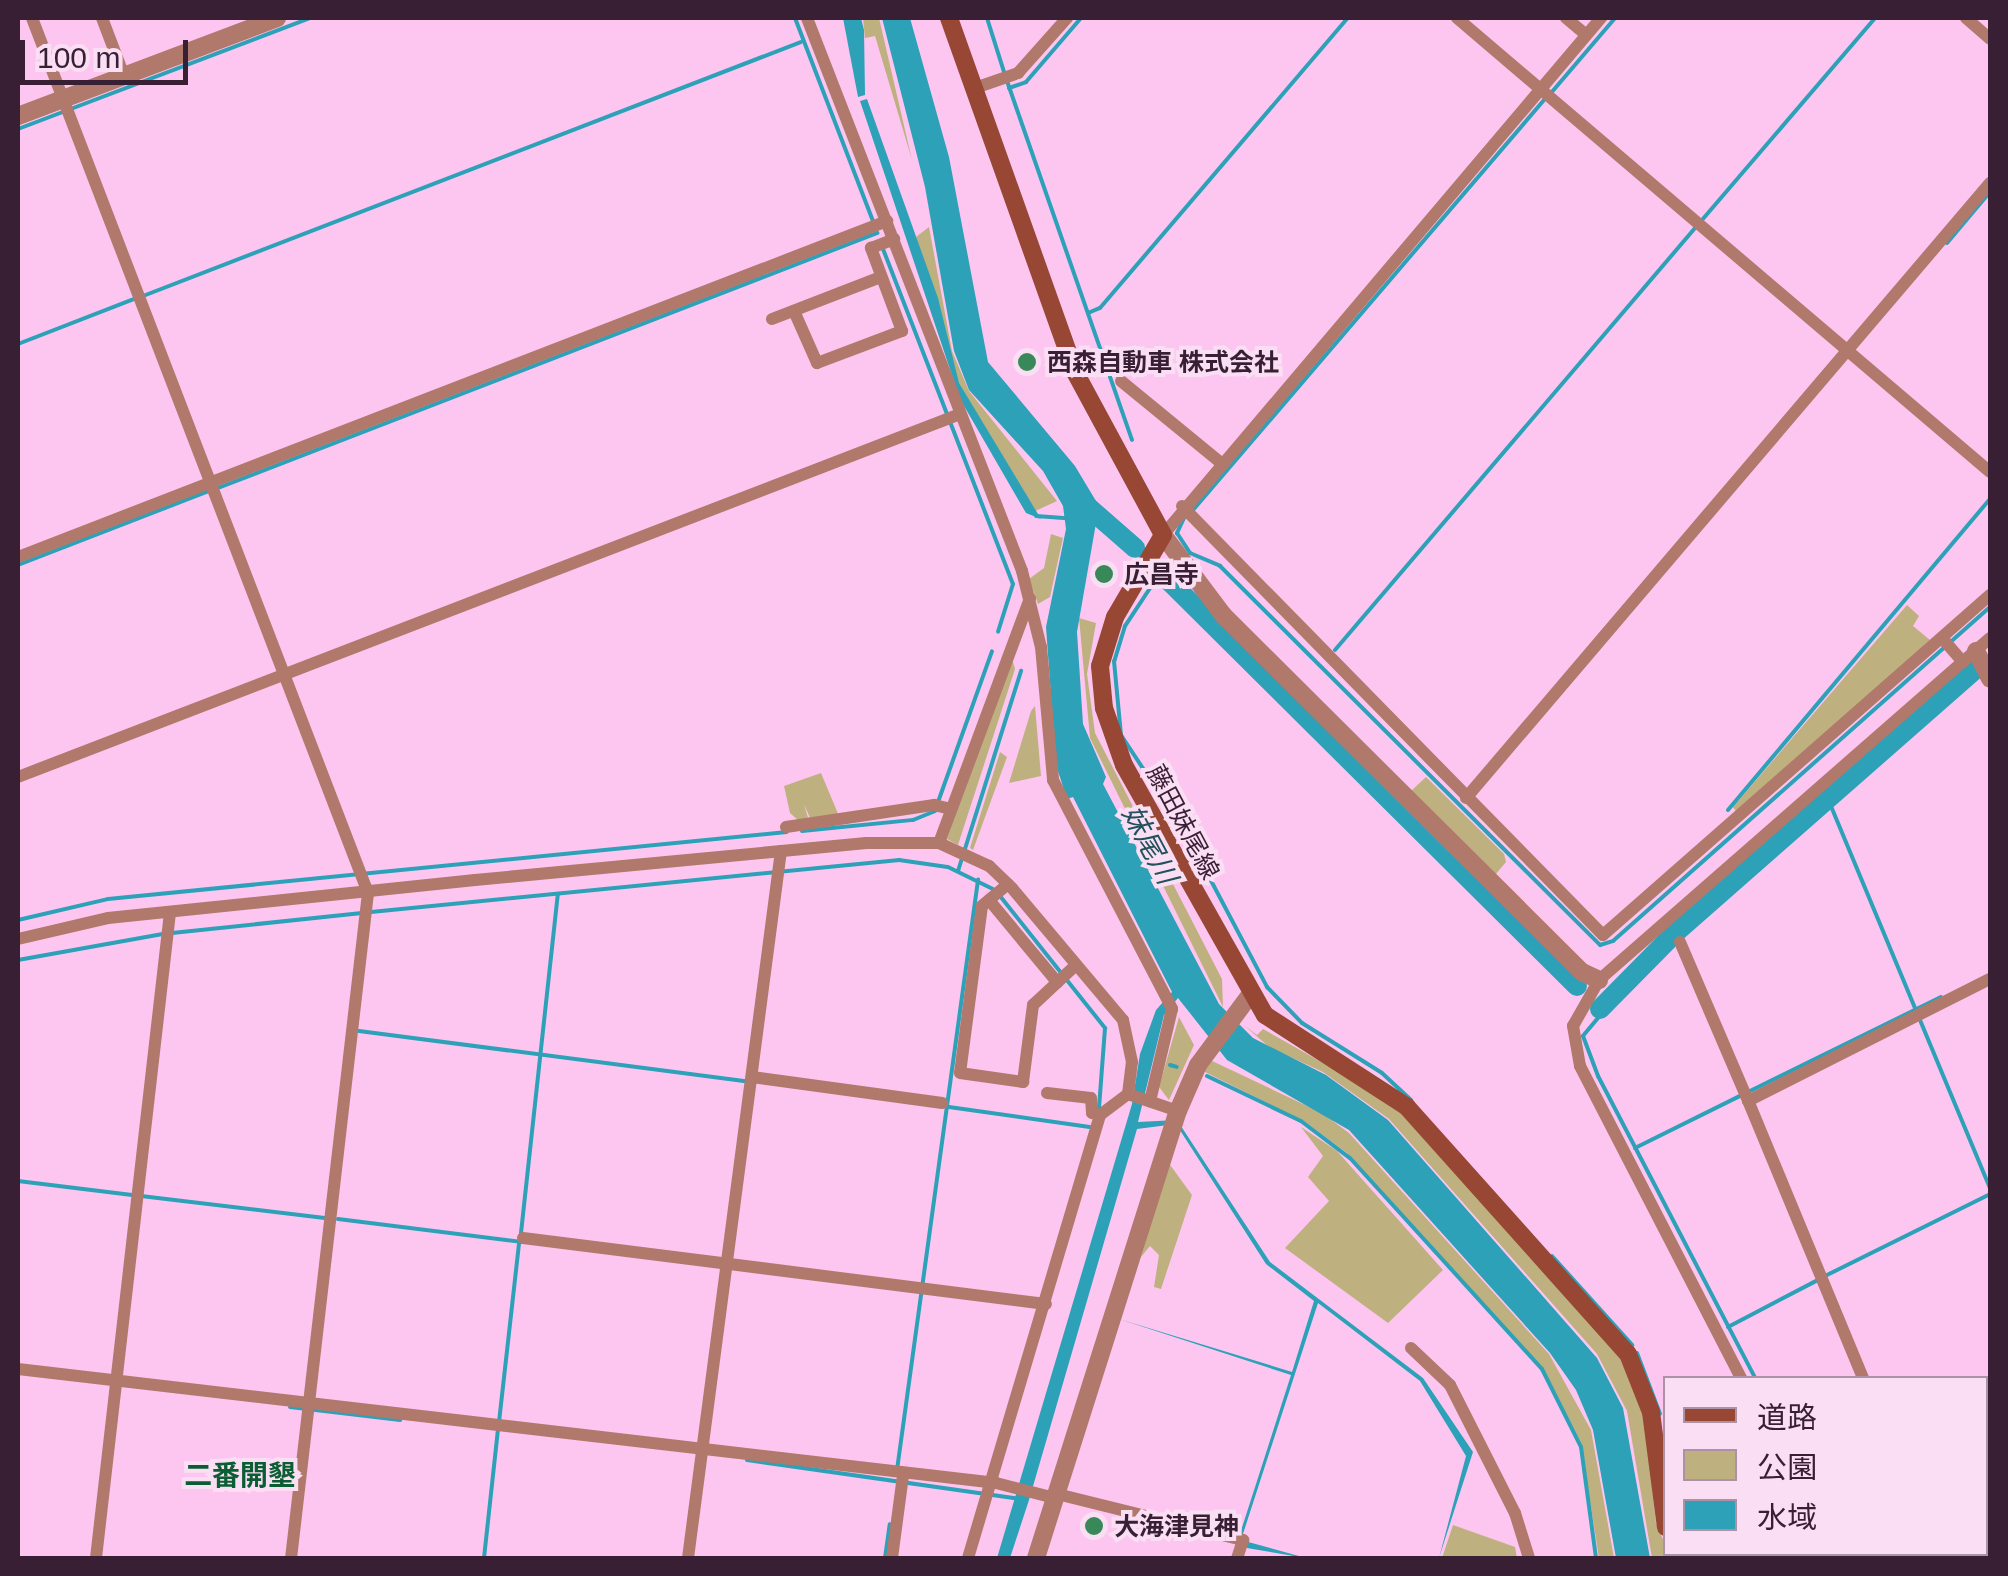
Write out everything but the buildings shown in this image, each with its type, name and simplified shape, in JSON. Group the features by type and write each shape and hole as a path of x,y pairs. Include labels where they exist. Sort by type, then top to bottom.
{"main road":[{"path":"949,18 1075,372 1163,535"},
{"name":"藤田妹尾線","path":"1163,535 1106,641 1104,708 1124,765 1250,995 1285,1032 1408,1107 1614,1336 1638,1372 1651,1412 1663,1504"}],"street":[{"path":"32,18 364,881 368,912 291,1558"},
{"path":"102,18 124,76"},
{"path":"18,116 66,106 124,76 277,18"},
{"path":"807,18 885,242 952,417 1030,598 1054,780 1172,1008 1138,1097"},
{"path":"975,88 1006,78 1067,18"},
{"path":"1456,18 1990,472"},
{"path":"1566,18 1586,35"},
{"path":"1599,980 1582,972 1223,615 1163,535 1220,462 1545,93 1601,18"},
{"path":"1966,18 1990,39"},
{"path":"1468,800 1851,353 1990,184"},
{"path":"18,557 212,488 879,224"},
{"path":"794,311 814,360 838,356 902,331 872,248 885,242"},
{"path":"772,320 882,277"},
{"path":"1121,381 1220,462"},
{"path":"18,777 952,417"},
{"path":"1182,506 1599,934 1608,934 1946,642 1990,595"},
{"path":"939,843 942,807 1030,598"},
{"path":"1740,1376 1574,1053 1572,1026 1599,980 1990,638"},
{"path":"1946,642 1969,657 1990,679"},
{"path":"786,826 942,807"},
{"path":"18,939 108,918 169,926 364,881 939,843 964,853 1065,975 1128,1029 1138,1097"},
{"path":"688,1558 781,851"},
{"path":"997,893 1065,975"},
{"path":"997,893 982,906 960,1073 1022,1082 1033,1005 1065,975"},
{"path":"96,1558 169,926"},
{"path":"1680,942 1862,1376"},
{"path":"1748,1101 1990,979"},
{"path":"1036,1558 1178,1111 1207,1051 1250,995"},
{"path":"752,1077 942,1103"},
{"path":"1047,1092 1091,1098 1092,1113 1100,1114 1138,1097 1178,1111"},
{"path":"968,1558 1100,1114"},
{"path":"523,1238 1046,1304"},
{"path":"1411,1348 1450,1385 1515,1513 1529,1558"},
{"path":"18,1369 310,1408 1024,1491 1240,1545"},
{"path":"892,1558 900,1478"}],"green space":[{"path":"863,18 879,18 912,160 875,36 865,38"},
{"path":"929,227 952,351 969,391 1057,501 1031,513 957,380 916,237"},
{"path":"1051,534 1063,538 1050,597 1038,604 1029,579 1044,568"},
{"path":"1907,605 1919,616 1913,626 1930,640 1738,814 1733,807"},
{"path":"1079,618 1096,623 1087,674 1095,733 1222,979 1223,1007 1090,738"},
{"path":"1010,652 1015,669 958,845 947,839"},
{"path":"1035,706 1041,776 1009,783 1031,711"},
{"path":"1000,752 1007,757 973,850 970,848"},
{"path":"821,773 839,816 810,818 804,804 808,818 799,821 790,813 784,786"},
{"path":"1426,777 1504,854 1506,862 1495,875 1410,792"},
{"path":"1179,1017 1194,1045 1169,1100 1159,1087"},
{"path":"1244,1025 1257,1035 1263,1029 1401,1107 1617,1353 1643,1403 1656,1523 1663,1539 1663,1556 1671,1558 1652,1558 1627,1411 1597,1354 1389,1119 1323,1072 1269,1047"},
{"path":"1210,1060 1322,1113 1349,1133 1549,1354 1591,1430 1614,1558 1599,1558 1581,1443 1543,1368 1347,1153 1304,1121 1203,1071"},
{"path":"1301,1127 1337,1151 1443,1270 1388,1323 1285,1248 1329,1201 1308,1177 1323,1156"},
{"path":"1168,1162 1192,1195 1161,1289 1154,1287 1159,1255 1150,1246 1141,1257"},
{"path":"1453,1525 1515,1547 1517,1558 1442,1558"}],"water":[{"path":"843,18 861,18 864,30 865,95 858,97"},
{"name":"妹尾川","path":"882,18 910,18 949,157 988,362 1075,466 1099,506 1077,632 1083,724 1106,777 1103,784 1219,1004 1253,1038 1326,1075 1388,1120 1597,1358 1623,1408 1650,1558 1616,1558 1593,1430 1576,1390 1550,1353 1349,1130 1227,1060 1178,998 1164,1015 1138,1122 1177,1120 1270,1262 1423,1378 1473,1452 1439,1558 1466,1456 1420,1381 1318,1303 1241,1540 1306,1558 1247,1548 1238,1540 1291,1375 1119,1319 1292,1372 1314,1301 1266,1264 1176,1124 1137,1129 1029,1500 1010,1558 997,1558 1132,1104 1140,1054 1156,1010 1172,992 1073,797 1067,799 1056,765 1046,627 1066,529 1063,506 1043,471 969,390 954,351 925,187"},
{"path":"867,99 938,298 959,383 1041,519 1026,513 960,399 860,101"}],"waterway":[{"path":"18,129 310,18"},
{"path":"795,18 873,221"},
{"path":"987,18 1004,72"},
{"path":"1009,88 1026,82 1081,18"},
{"path":"1088,313 1100,308 1348,18"},
{"path":"1551,93 1615,18"},
{"path":"1702,220 1875,18"},
{"path":"143,296 801,42"},
{"path":"1007,81 1132,440"},
{"path":"1193,510 1544,100"},
{"path":"1947,243 1990,192"},
{"path":"1335,650 1695,228"},
{"path":"218,488 877,233"},
{"path":"883,249 1013,584 998,632"},
{"path":"18,344 134,299"},
{"path":"18,565 209,491"},
{"path":"1728,810 1990,499"},
{"path":"1080,500 1135,548"},
{"path":"1036,516 1067,518"},
{"path":"1184,518 1177,533 1190,553 1220,566 1600,945 1613,941 1990,607"},
{"path":"1160,573 1125,626 1114,661 1121,735 1188,837 1267,987 1302,1023 1382,1073 1411,1100"},
{"path":"1166,578 1577,986"},
{"path":"938,802 992,651"},
{"path":"958,871 1021,671"},
{"path":"1600,1009 1675,933 1973,671"},
{"path":"1828,799 1990,1189"},
{"path":"802,831 913,820 935,811"},
{"path":"18,920 108,899 787,832"},
{"path":"371,912 899,860 948,867 993,889"},
{"path":"897,1470 978,880"},
{"path":"521,1233 558,895"},
{"path":"1000,896 1105,1028 1099,1108"},
{"path":"172,933 362,913"},
{"path":"18,960 163,934"},
{"path":"1748,1092 1941,997"},
{"path":"1603,1012 1583,1036 1598,1076 1754,1376"},
{"path":"359,1031 746,1081"},
{"path":"1170,1065 1177,1067"},
{"path":"1207,1076 1301,1121 1350,1158 1542,1369 1581,1447 1596,1558"},
{"path":"1635,1148 1742,1095"},
{"path":"949,1107 1090,1127"},
{"path":"18,1181 132,1195"},
{"path":"1825,1276 1990,1194"},
{"path":"141,1196 325,1218"},
{"path":"338,1219 522,1242"},
{"path":"499,1422 519,1243"},
{"path":"1552,1256 1632,1345"},
{"path":"1728,1327 1816,1281"},
{"path":"1637,1353 1660,1414"},
{"path":"290,1407 400,1420"},
{"path":"484,1558 498,1429"},
{"path":"747,1460 1015,1498"},
{"path":"885,1558 890,1524"}],"place":[{"name":"西森自動車 株式会社","path":"1027,362"},
{"name":"広昌寺","path":"1104,574"},
{"name":"大海津見神","path":"1094,1526"}],"district":[{"name":"二番開墾","path":"240,1476"}]}
